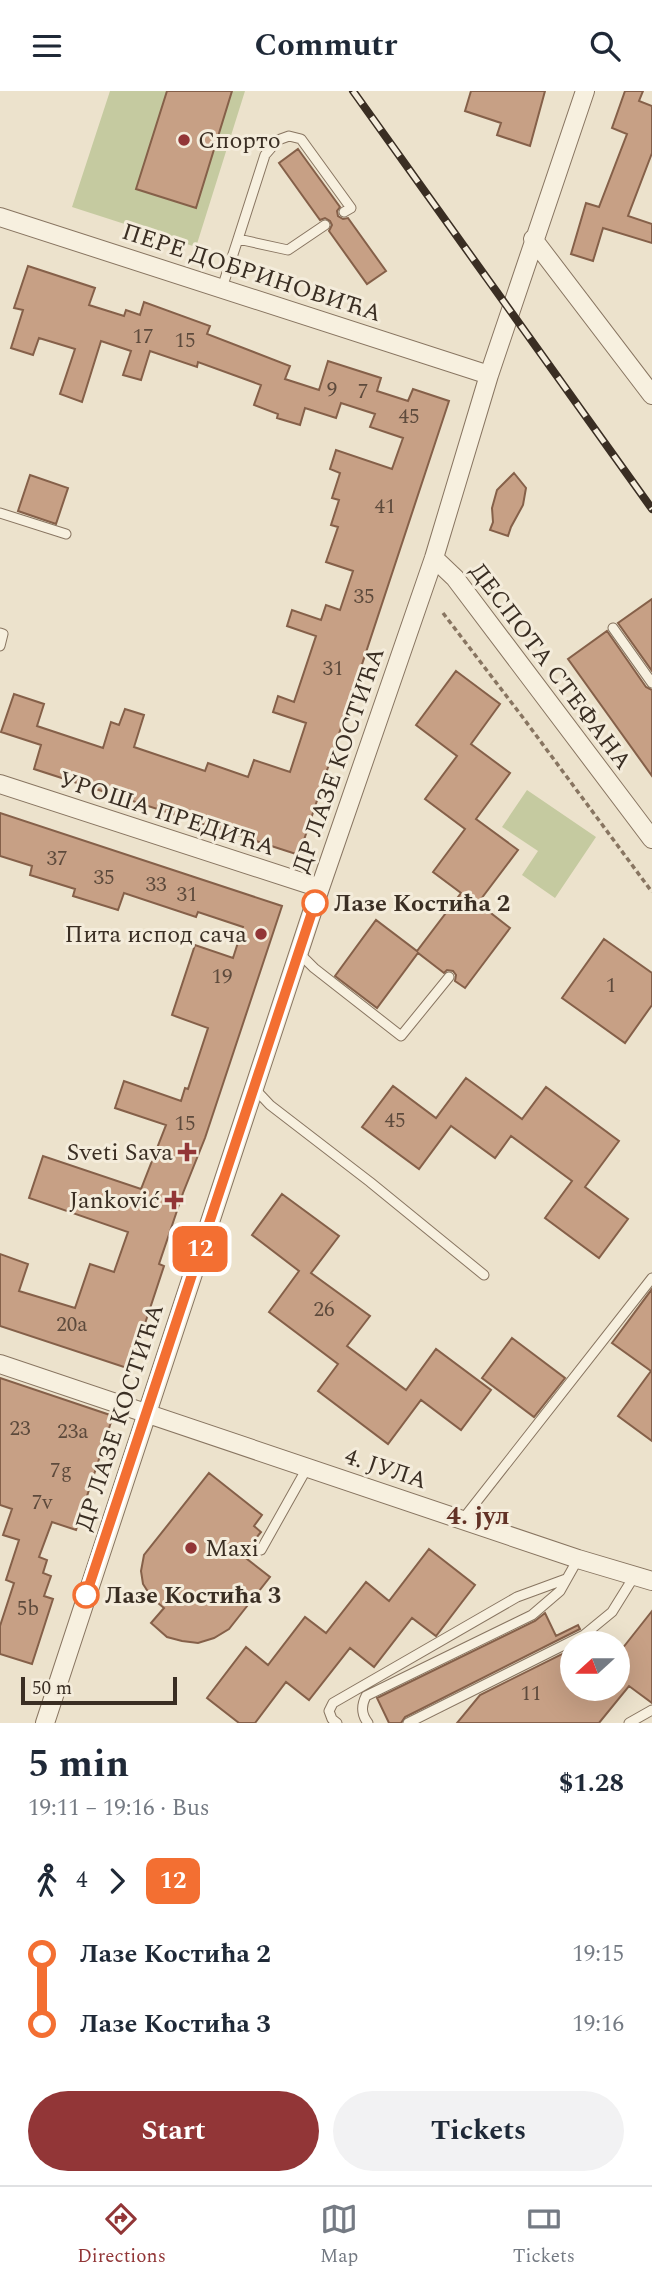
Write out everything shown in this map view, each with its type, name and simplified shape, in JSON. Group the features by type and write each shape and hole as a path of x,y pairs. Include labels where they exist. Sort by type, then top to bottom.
{"street":[{"name":"ДР ЛАЗЕ КОСТИЋА","path":"45,1723 320,888 434,558 489,375 584,91"},
{"name":"ПЕРЕ ДОБРИНОВИЋА","path":"0,217 489,375"},
{"path":"533,239 652,395"},
{"name":"ДЕСПОТА СТЕФАНА","path":"434,558 455,578 652,839"},
{"name":"УРОША ПРЕДИЋА","path":"0,784 320,888"},
{"name":"4. ЈУЛА","path":"0,1364 578,1559 652,1581"}],"lane":[{"path":"222,288 265,155 278,140 289,136 301,139 351,208 344,212"},
{"path":"238,239 288,250 324,225"},
{"path":"0,513 66,534"},
{"path":"612,628 652,683"},
{"path":"0,633 4,634 0,646"},
{"path":"299,953 314,968 401,1036 449,977"},
{"path":"254,1088 270,1105 484,1275"},
{"path":"463,1519 652,1278"},
{"path":"261,1550 307,1468"},
{"path":"368,1723 363,1717 362,1705 366,1696 532,1615 559,1591 578,1559"},
{"path":"408,1723 584,1636 612,1612 635,1575"},
{"path":"337,1723 329,1711 333,1703 517,1597 566,1579"},
{"path":"629,1723 652,1710"}],"path":[{"path":"443,613 652,892"}],"green space":[{"path":"110,91 245,91 196,247 72,207"},
{"path":"527,790 596,837 555,898 522,875 538,851 502,827"}],"building":[{"name":"Спорто","path":"167,91 232,91 196,208 136,189"},
{"path":"471,91 545,91 530,146 497,135 501,123 465,111"},
{"path":"625,91 643,91 639,101 652,106 652,153 628,216 652,224 652,243 603,228 593,261 571,254 586,203 599,207 627,134 612,128"},
{"path":"298,149 340,207 338,216 348,218 386,271 367,284 329,231 332,225 330,221 325,218 320,220 279,163"},
{"path":"28,266 95,288 89,305 124,316 126,310 140,315 144,302 210,326 207,334 290,366 285,379 319,390 328,361 381,378 377,391 408,401 413,389 449,401 299,855 34,769 41,745 1,732 14,694 44,704 37,726 103,748 111,722 119,725 125,709 144,715 134,747 205,771 208,763 248,777 254,760 290,772 306,723 273,712 278,696 294,702 316,636 287,626 292,610 321,620 326,605 340,610 353,571 326,562 338,527 331,525 339,500 332,498 340,473 330,469 336,450 392,469 403,438 370,427 375,414 341,403 336,418 305,408 300,425 277,418 278,414 254,405 261,385 198,362 197,367 150,351 141,380 123,375 131,351 101,341 82,402 60,394 75,349 39,338 33,355 11,348 23,310 14,308"},
{"path":"514,473 526,488 523,505 508,536 490,530 493,522 492,508 497,490"},
{"path":"30,475 68,488 56,524 18,511"},
{"path":"652,599 652,671 618,623"},
{"path":"607,631 646,687 652,690 652,776 568,659"},
{"path":"456,671 500,704 471,744 510,773 476,819 518,850 478,903 510,928 465,988 455,981 456,975 453,971 447,970 444,973 418,953 377,1008 335,976 376,920 417,951 461,893 433,872 465,829 425,799 457,756 416,725"},
{"path":"0,813 282,906 205,1138 159,1264 164,1266 130,1369 0,1326 0,1254 28,1264 19,1291 75,1308 90,1264 114,1272 128,1232 29,1198 43,1156 141,1189 166,1125 115,1108 124,1081 181,1101 185,1088 188,1089 208,1028 172,1015 195,945 233,958 243,927 198,912 196,917 124,893 118,910 73,896 75,889 30,875 32,866 0,856"},
{"path":"604,939 652,973 652,1005 625,1043 562,998"},
{"path":"466,1078 522,1119 546,1087 619,1141 585,1187 628,1219 599,1258 545,1218 572,1181 511,1136 495,1158 451,1126 419,1169 362,1127 393,1086 436,1118"},
{"path":"282,1194 339,1236 311,1273 370,1316 347,1346 406,1390 436,1349 491,1390 461,1430 421,1400 388,1444 318,1391 338,1364 269,1312 299,1271 252,1235"},
{"path":"652,1289 652,1441 618,1416 651,1371 612,1343"},
{"path":"512,1338 565,1378 534,1417 482,1378"},
{"path":"0,1378 113,1416 76,1530 52,1522 39,1557 47,1560 43,1573 51,1576 44,1596 53,1599 32,1664 0,1654 0,1626 14,1583 6,1580 19,1540 3,1535 12,1509 0,1505"},
{"path":"209,1473 262,1515 254,1526 261,1532 242,1555 270,1577 229,1629 198,1643 167,1637 151,1623 164,1608 152,1598 143,1584 141,1571 144,1555"},
{"path":"429,1549 475,1585 436,1636 412,1618 374,1667 350,1648 309,1700 286,1682 255,1723 239,1723 207,1698 246,1647 268,1665 305,1617 326,1633 366,1582 389,1601"},
{"path":"652,1611 652,1703 630,1687 630,1639"},
{"path":"545,1613 556,1636 560,1634 560,1639 405,1717 401,1723 389,1723 377,1698 535,1621"},
{"path":"578,1625 580,1629 576,1631 566,1631"},
{"path":"560,1655 560,1701 617,1701 599,1723 457,1723 480,1695"}],"railway":[{"path":"353,91 652,509"}],"bus line":[{"name":"12","path":"86,1595 315,903"}],"place":[{"name":"Спорто","path":"184,140"},
{"name":"Лазе Костића 2","path":"315,903"},
{"name":"Пита испод сача","path":"261,934"},
{"name":"Sveti Sava","path":"187,1152"},
{"name":"Janković","path":"174,1200"},
{"name":"Maxi","path":"191,1548"},
{"name":"Лазе Костића 3","path":"86,1595"}],"district":[{"name":"4. јул","path":"478,1515"}]}
